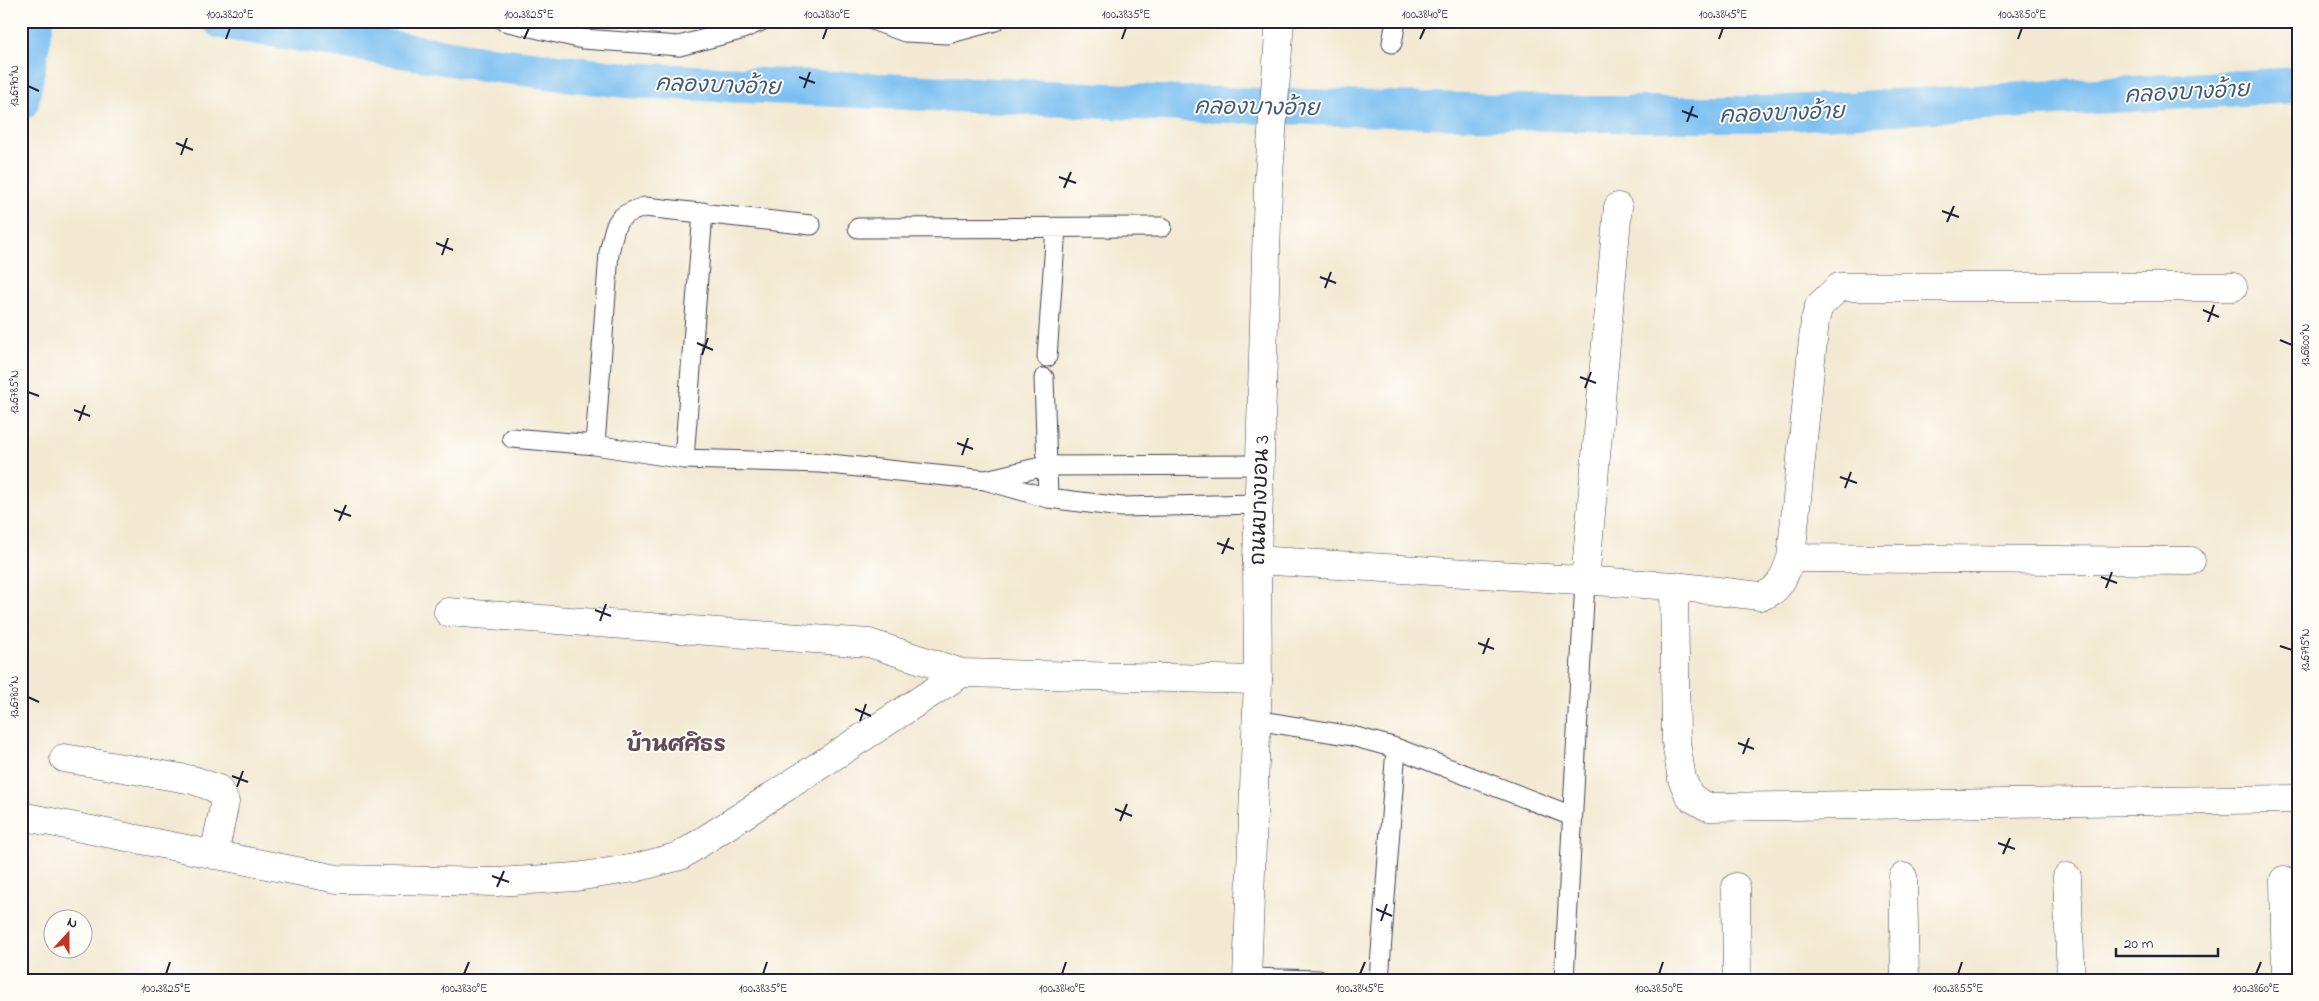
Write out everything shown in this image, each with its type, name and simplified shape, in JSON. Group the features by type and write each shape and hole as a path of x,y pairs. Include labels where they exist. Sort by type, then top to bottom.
{"street":[{"name":"ถนนบางบอน 3","path":"1247,979 1258,680 1257,560 1268,188 1280,21"},
{"path":"1586,581 1618,207"},
{"path":"1257,560 1674,586 1760,596 1769,595 1783,581 1791,558 1815,320 1819,306 1839,287 2233,287"},
{"path":"1791,558 2190,561"},
{"path":"1674,586 1676,742 1682,779 1690,796 1708,807 2298,799"},
{"path":"448,612 869,643 962,673 1258,680"},
{"path":"23,816 337,880 497,882 576,877 635,868 680,856 962,673"},
{"path":"64,758 193,780 218,789 225,802 214,855"},
{"path":"1903,877 1905,980"},
{"path":"2067,877 2070,980"},
{"path":"2284,880 2286,980"},
{"path":"1736,886 1737,980"}],"lane":[{"path":"504,21 583,39 679,46 740,30 761,21"},
{"path":"875,21 905,32 947,34 994,21"},
{"path":"1392,43 1396,21"},
{"path":"595,445 609,253 616,223 626,212 645,207 811,225"},
{"path":"684,459 703,212"},
{"path":"858,228 1162,228"},
{"path":"1047,358 1056,228"},
{"path":"1044,378 1048,498"},
{"path":"512,438 595,445 684,459 820,463 985,480 1048,498 1122,507 1259,504"},
{"path":"985,480 1046,466 1260,466"},
{"path":"1564,980 1586,581"},
{"path":"1256,720 1352,736 1396,748 1572,816"},
{"path":"1379,980 1396,748"},
{"path":"1247,979 1319,980"}],"waterway":[{"path":"21,102 36,21"},
{"name":"คลองบางอ้าย","path":"221,21 481,63 625,80 1182,104 1586,114 1768,114 2298,85"}],"district":[{"name":"บ้านศศิธร","path":"676,743"}]}
